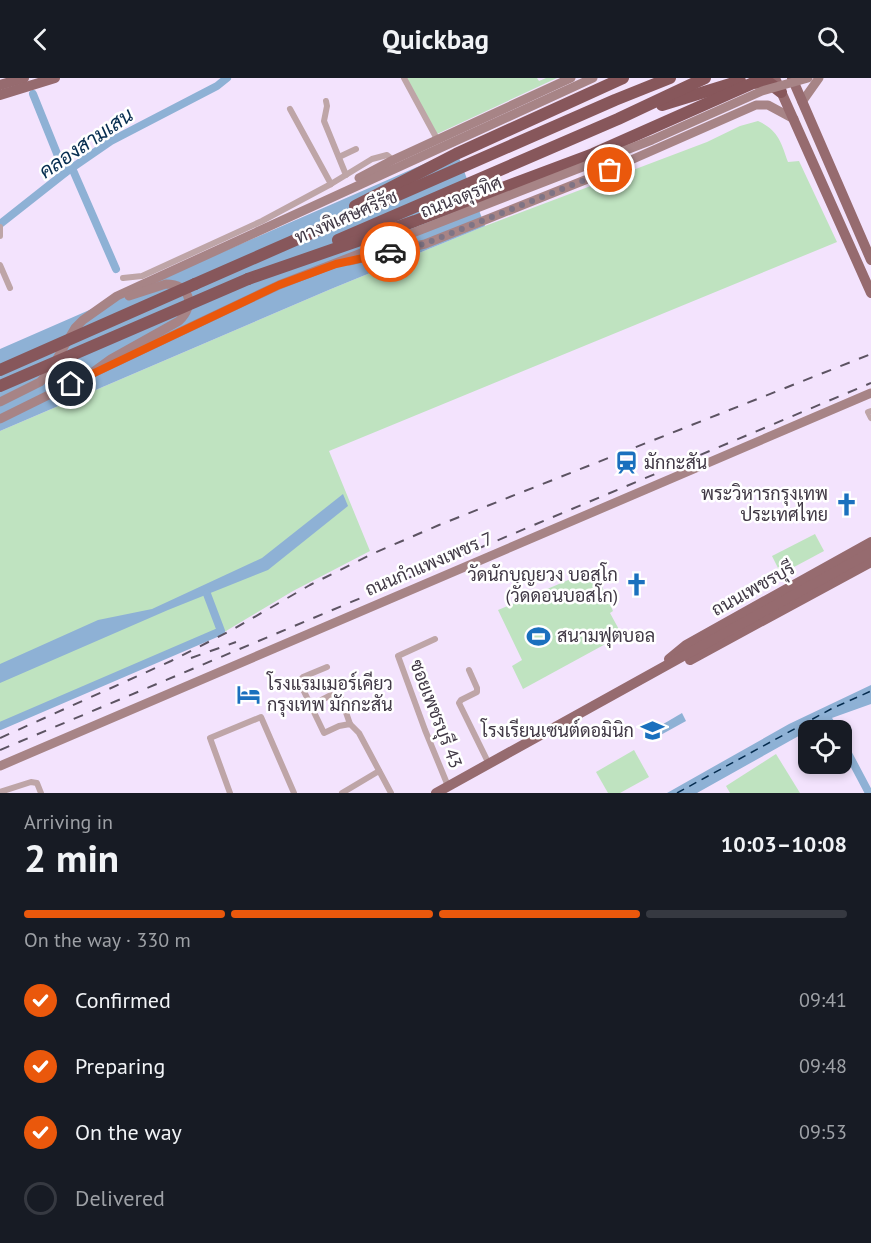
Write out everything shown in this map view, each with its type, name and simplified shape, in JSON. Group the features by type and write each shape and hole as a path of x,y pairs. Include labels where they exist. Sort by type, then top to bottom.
{"highway":[{"path":"280,247 456,154 623,78"},
{"path":"615,100 655,78"},
{"name":"ทางพิเศษศรีรัช","path":"0,370 615,100 670,78"},
{"name":"ทางพิเศษศรีรัช","path":"0,386 618,119 705,78"},
{"path":"618,119 750,78"},
{"path":"248,279 415,221 593,154 753,83 768,82 781,92"}],"main road":[{"path":"0,85 24,78"},
{"path":"0,95 56,78"},
{"path":"321,201 393,160 571,78"},
{"path":"0,402 28,389 48,374 75,328 82,320 109,301 321,201 593,78"},
{"path":"775,78 871,293"},
{"path":"792,78 871,260"},
{"name":"ถนนจตุรทิศ","path":"0,419 279,285 652,140 762,91 808,78"},
{"path":"802,102 819,78"},
{"path":"336,264 424,244 590,178 756,105 768,105 794,118"},
{"path":"89,375 111,358 179,321 189,308 189,299 183,288 172,284 109,301"},
{"name":"ถนนกำแพงเพชร 7","path":"0,766 871,393"},
{"name":"ถนนเพชรบุรี","path":"656,671 686,645 871,542"},
{"name":"ถนนเพชรบุรี","path":"436,793 871,552"},
{"name":"ถนนเพชรบุรี","path":"656,671 682,665 871,562"}],"street":[{"path":"404,78 437,139"},
{"path":"326,101 324,121 346,175"},
{"path":"290,109 332,184"},
{"path":"339,157 356,149"},
{"path":"123,278 142,276 262,220 332,184 372,159 387,155 393,160"},
{"path":"0,228 0,236"},
{"path":"0,264 10,288"},
{"path":"871,411 868,412 871,418"},
{"name":"ซอยเพชรบุรี 43","path":"435,639 398,656 424,730 448,786"},
{"path":"327,667 299,681 324,733 350,724"},
{"path":"469,670 477,692 459,703 489,764"},
{"path":"312,705 331,695 341,698 350,724 359,733 391,793"},
{"path":"230,793 210,738 261,717 294,793"},
{"path":"342,793 379,771"},
{"path":"0,792 31,782 37,783 41,793"}],"green space":[{"path":"406,78 537,78 539,81 546,78 557,78 437,134"},
{"path":"758,121 774,133 781,143 788,162 799,161 837,242 329,451 370,551 293,591 221,634 0,729 0,431 331,289 485,226"},
{"path":"815,534 824,551 781,574 772,556"},
{"name":"สนามฟุตบอล","path":"594,569 613,611 610,613 622,635 523,689 512,666 522,660 498,610"},
{"path":"634,750 649,777 620,793 608,793 596,772"},
{"path":"776,754 800,793 730,793 726,786"}],"water":[{"path":"456,150 485,226 331,289 0,431 0,349"},
{"path":"343,494 348,506 268,570 168,610 0,683 0,664 98,620 152,609 262,558"},
{"path":"871,685 871,704 827,720 798,720 798,736 697,793 667,793 789,724"},
{"path":"682,713 686,721 657,737 653,730"}],"waterway":[{"name":"คลองสามเสน","path":"0,224 66,172 111,141 217,86 227,78"},
{"path":"33,94 66,172"},
{"path":"72,168 116,269"},
{"path":"0,726 221,631 207,594"},
{"path":"826,716 829,720"},
{"path":"852,761 869,793"}],"ferry route":[{"path":"677,793 831,709 871,691"}],"railway":[{"path":"0,738 171,661 372,554 439,525 871,354"},
{"path":"0,750 871,383"},
{"path":"191,658 236,642"}],"way so far":[{"path":"390,252 424,244 610,170"}],"place":[{"name":"มักกะสัน","path":"626,463"},
{"name":"พระวิหารกรุงเทพ ประเทศไทย","path":"846,504"},
{"name":"วัดนักบุญยวง บอสโก (วัดดอนบอสโก)","path":"636,585"},
{"name":"สนามฟุตบอล","path":"539,636"},
{"name":"โรงแรมเมอร์เคียว กรุงเทพ มักกะสัน","path":"249,694"},
{"name":"โรงเรียนเซนต์ดอมินิก","path":"652,731"}],"route":[{"path":"71,384 279,285 336,264 390,252"}]}
